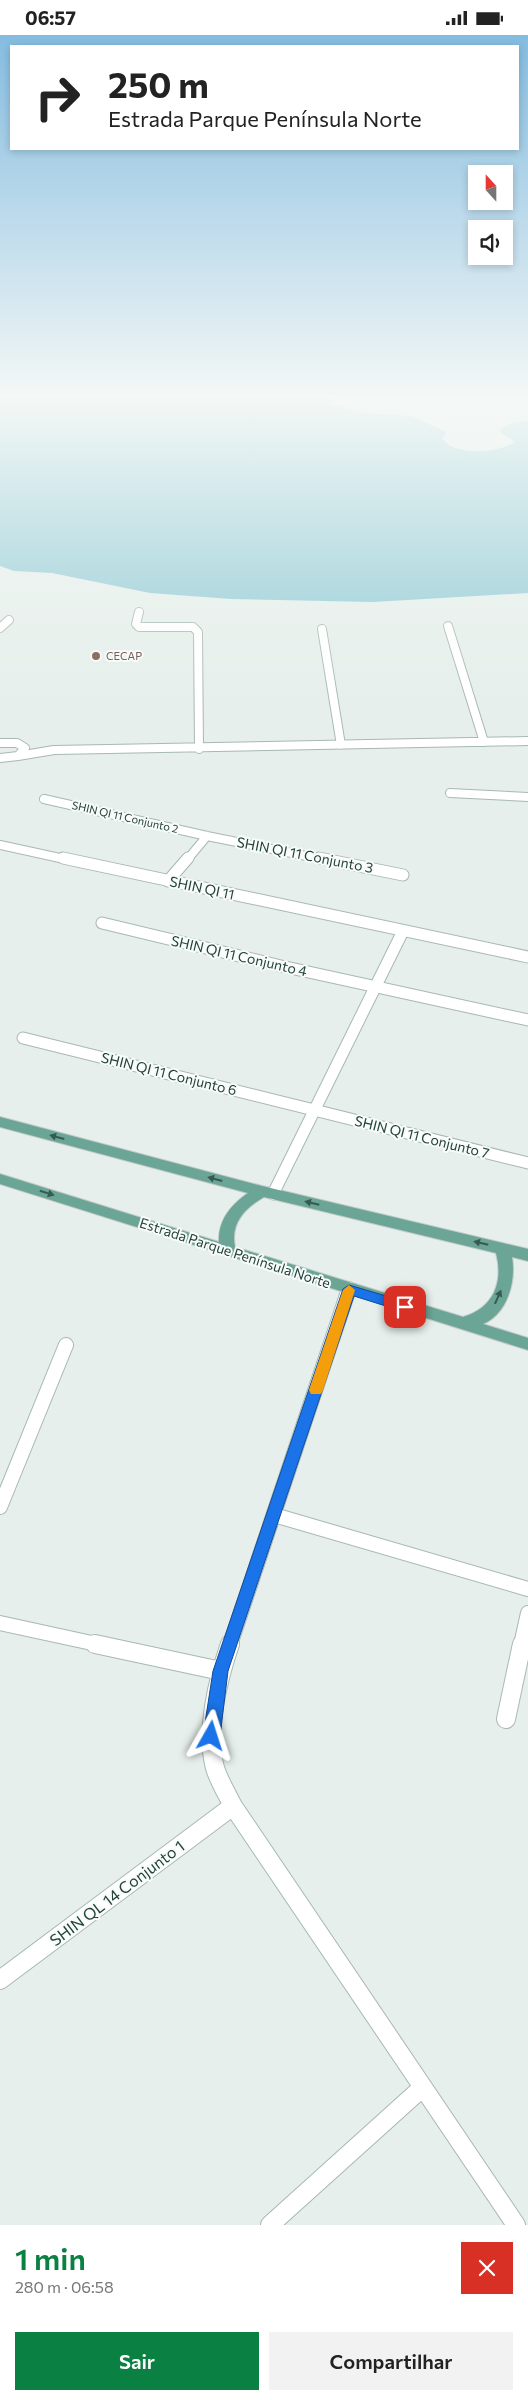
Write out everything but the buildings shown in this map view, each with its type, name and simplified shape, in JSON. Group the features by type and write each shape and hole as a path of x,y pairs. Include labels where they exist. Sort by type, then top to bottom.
{"main road":[{"path":"0,1122 267,1193 528,1255"},
{"name":"Estrada Parque Península Norte","path":"0,1179 528,1344"},
{"path":"228,1250 224,1240 225,1230 231,1217 249,1197 267,1193"},
{"path":"461,1324 482,1317 490,1312 499,1299 506,1267 506,1257 502,1248"}],"street":[{"path":"139,612 136,624 138,627 194,627 198,632 200,749"},
{"path":"0,627 9,620"},
{"path":"448,626 484,742"},
{"path":"322,629 341,745"},
{"path":"3,760 54,751 528,741"},
{"path":"1,743 10,742 54,751"},
{"path":"18,757 24,751 22,745"},
{"path":"450,793 528,797"},
{"name":"SHIN QI 11 Conjunto 2","path":"44,799 207,835"},
{"path":"168,881 207,835"},
{"name":"SHIN QI 11 Conjunto 3","path":"207,835 403,875"},
{"name":"SHIN QI 11","path":"2,849 168,881 528,957"},
{"name":"SHIN QI 11 Conjunto 4","path":"102,923 375,987 528,1020"},
{"path":"267,1193 315,1111 403,931"},
{"name":"SHIN QI 11 Conjunto 6","path":"23,1038 315,1111"},
{"name":"SHIN QI 11 Conjunto 7","path":"315,1111 528,1163"},
{"path":"349,1289 220,1671 211,1736 215,1768 233,1806 516,2225"},
{"path":"0,1507 66,1345"},
{"path":"274,1515 528,1589"},
{"path":"506,1719 528,1613"},
{"path":"0,1623 220,1671"},
{"name":"SHIN QL 14 Conjunto 1","path":"0,1980 233,1806"},
{"path":"270,2225 422,2087"}],"water":[{"path":"0,501 528,501 528,593 373,602 231,599 150,593 52,573 14,571 0,566"}],"slow traffic":[{"path":"316,1390 349,1290"}],"place":[{"name":"CECAP","path":"96,656"}],"route":[{"path":"211,1736 220,1671 349,1289 405,1307"}]}
